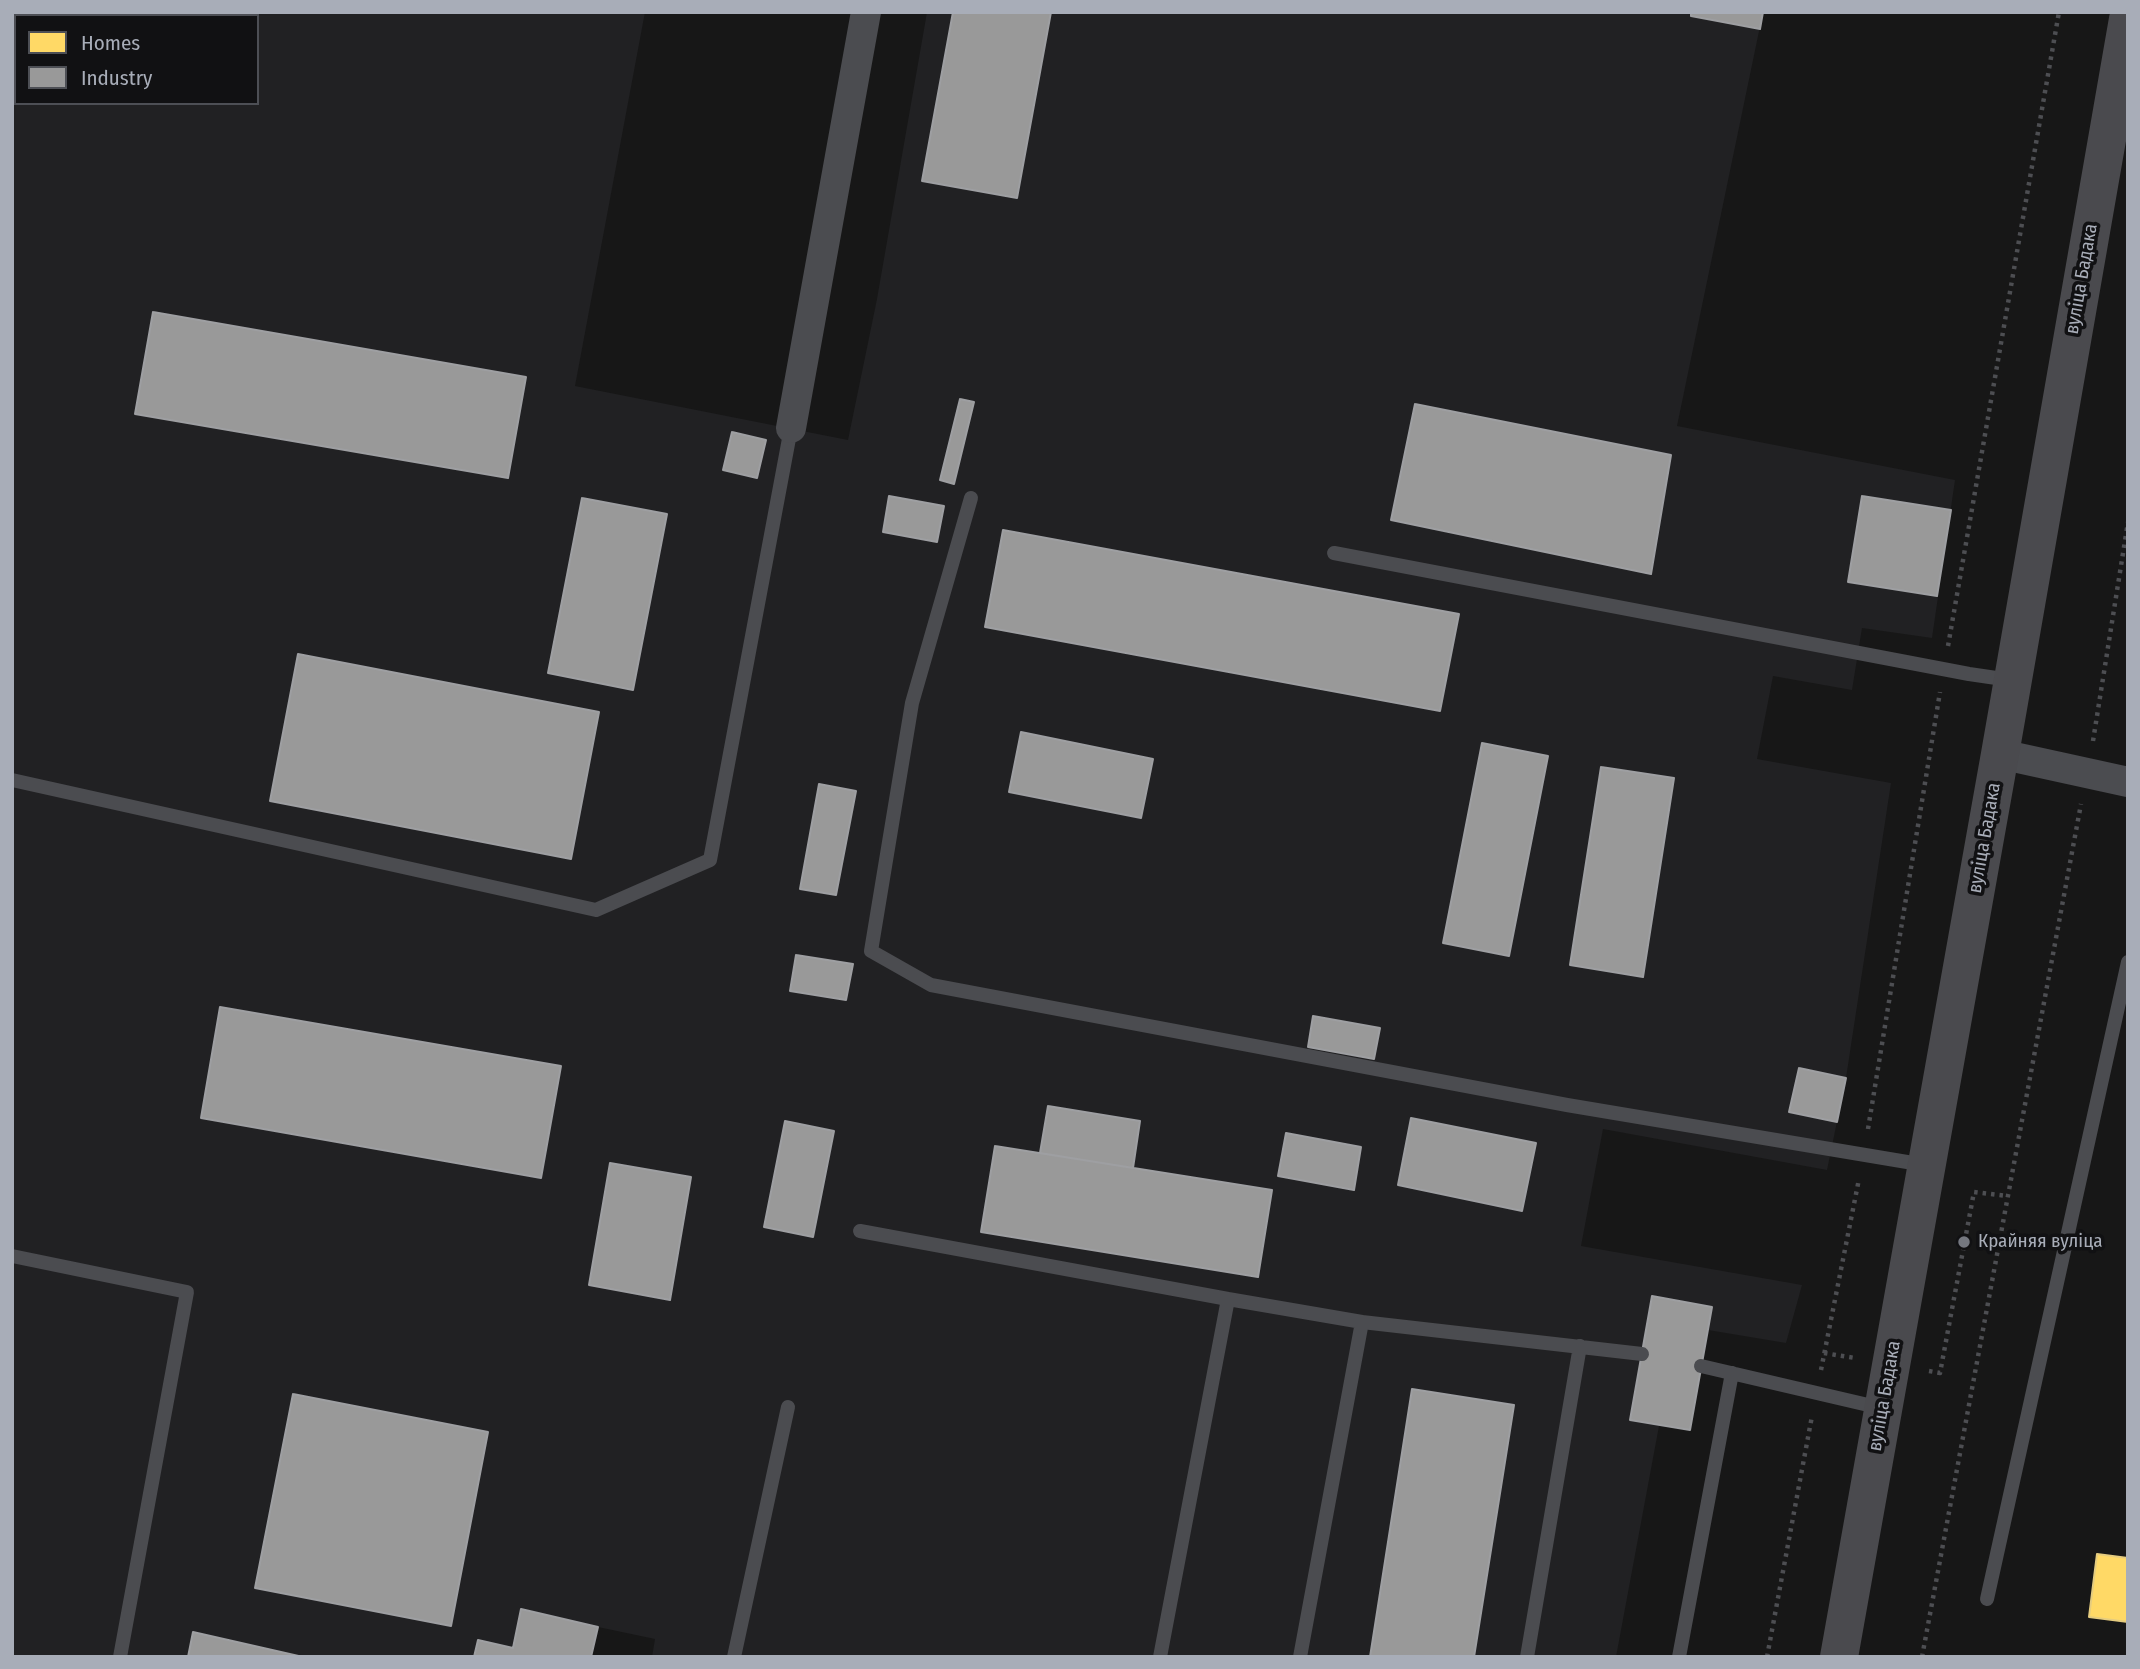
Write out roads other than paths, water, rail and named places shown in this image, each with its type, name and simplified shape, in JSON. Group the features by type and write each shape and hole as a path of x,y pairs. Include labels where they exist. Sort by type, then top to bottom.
{"main road":[{"name":"вуліца Бадака","path":"1839,1657 2012,680 2121,103 2128,19"}],"street":[{"path":"791,428 866,12"},
{"path":"2000,754 2128,782"}],"lane":[{"path":"12,780 596,910 710,860 791,428"},
{"path":"971,498 912,703 871,951 931,985 1567,1105 1926,1166"},
{"path":"1334,552 2012,680"},
{"path":"1987,1599 2128,962"},
{"path":"860,1231 1362,1322 1642,1354"},
{"path":"12,1256 187,1292 120,1657"},
{"path":"1160,1657 1228,1299"},
{"path":"1300,1657 1362,1322"},
{"path":"1527,1657 1580,1346"},
{"path":"1701,1366 1883,1409"},
{"path":"1679,1657 1732,1373"},
{"path":"734,1657 788,1407"}],"place":[{"name":"Крайняя вуліца","path":"1964,1242"}]}
